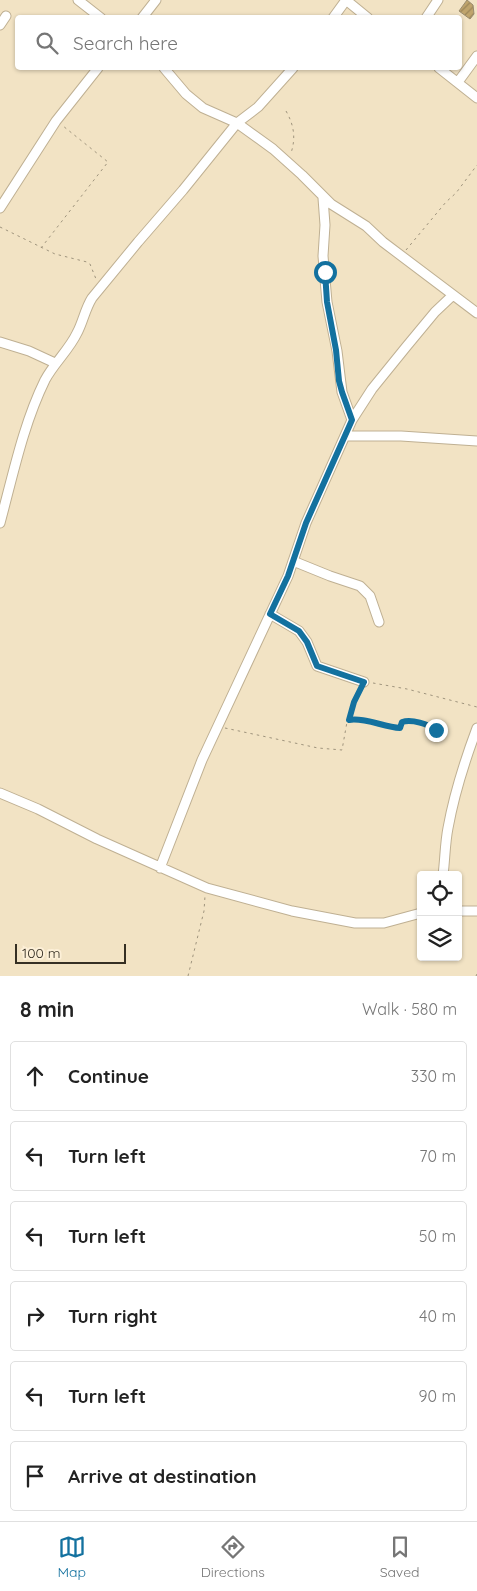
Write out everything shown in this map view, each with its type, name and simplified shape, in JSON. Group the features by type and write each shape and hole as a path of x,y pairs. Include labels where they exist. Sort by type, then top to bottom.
{"street":[{"path":"78,0 97,15"},
{"path":"144,15 156,0"},
{"path":"335,15 346,0 364,15"},
{"path":"428,15 438,0"},
{"path":"0,25 6,16"},
{"path":"458,82 477,56"},
{"path":"0,208 56,121 96,70"},
{"path":"166,70 186,94 203,108 236,123 273,149 314,186 323,198 366,226 401,256 477,313"},
{"path":"0,523 29,418 45,380 76,335 86,307 236,123 258,107 290,70"},
{"path":"442,70 477,98"},
{"path":"323,198 325,226 323,256 327,302 342,392 352,420"},
{"path":"160,868 180,813 288,576 306,523 352,420 372,389 400,354 435,312 454,295"},
{"path":"0,342 30,350 55,363"},
{"path":"345,436 401,436 477,441"},
{"path":"293,561 360,586 370,596 379,622"},
{"path":"270,614 299,631 307,642 317,666 364,682"},
{"path":"443,871 447,830 451,811 469,747 477,728"},
{"path":"0,793 207,888 292,911 355,924 384,923 417,915"},
{"path":"462,910 477,911"}],"path":[{"path":"286,111 294,130 294,144 290,164"},
{"path":"41,248 108,162 56,121"},
{"path":"401,256 446,202 456,193 477,165"},
{"path":"0,227 65,258 89,263 94,272 98,290"},
{"path":"218,726 318,748 342,750 354,702 364,682 477,707"},
{"path":"349,720 400,728 402,722 408,720 430,725 436,730"},
{"path":"188,976 204,911 207,888"}],"building":[{"path":"467,0 473,5 474,14 470,19 459,11"}],"route":[{"path":"325,272 327,302 336,350 339,381 352,420 323,482 306,523 288,576 270,614 299,631 307,642 314,663 317,666 364,682 354,702 349,720 400,728 402,722 408,720 430,725 436,730"}]}
